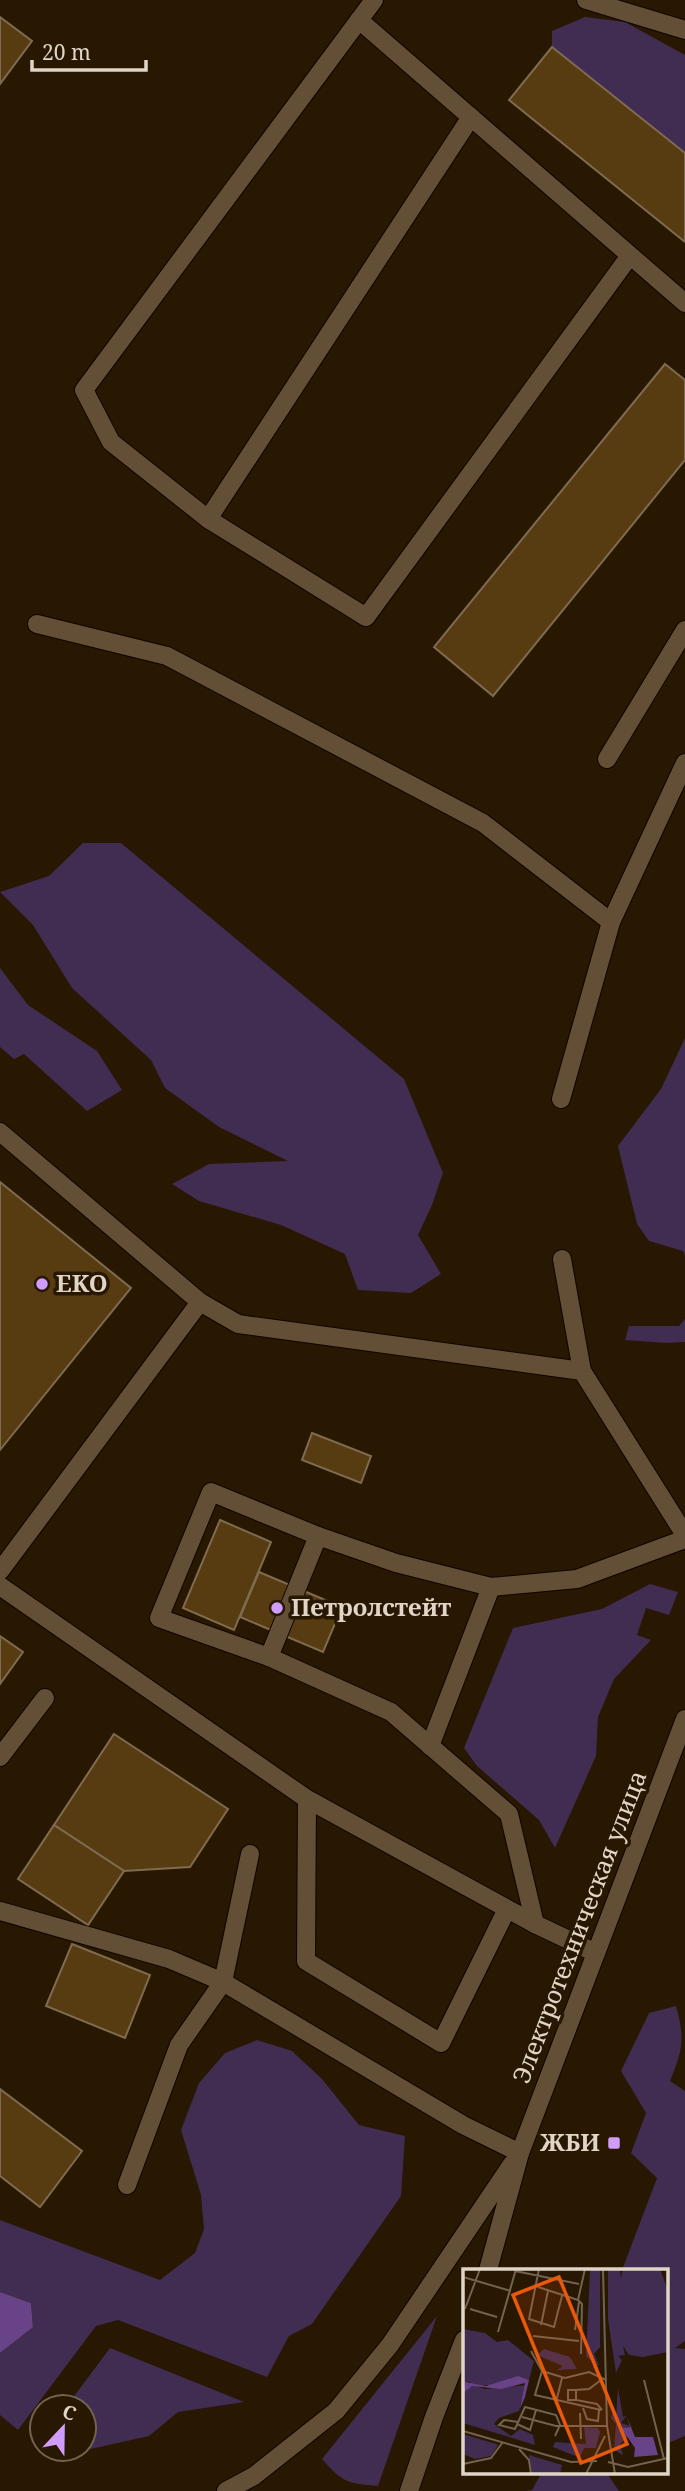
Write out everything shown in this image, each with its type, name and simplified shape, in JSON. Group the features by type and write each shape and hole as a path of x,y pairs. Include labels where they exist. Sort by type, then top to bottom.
{"main road":[{"path":"374,0 84,390 111,442 208,519 366,617 629,257"},
{"path":"586,0 685,30"},
{"path":"359,20 685,303"},
{"path":"208,519 471,117"},
{"path":"37,624 167,656 483,823 611,922"},
{"path":"607,760 685,630"},
{"path":"561,1099 611,922 685,763"},
{"path":"0,1132 200,1302 238,1324 582,1371"},
{"path":"535,1924 509,1814 391,1712 269,1657 159,1618 211,1492 318,1536 396,1563 491,1587 577,1579 685,1537 582,1371 562,1259"},
{"path":"0,1571 200,1302"},
{"path":"269,1657 318,1536"},
{"path":"0,1586 307,1799 535,1924 596,1953"},
{"path":"430,1746 491,1587"},
{"path":"0,1758 45,1698"},
{"name":"Электротехническая улица","path":"520,2153 685,1719"},
{"path":"307,1799 306,1961 441,2043 507,1909"},
{"path":"127,2185 179,2045 223,1982 250,1854"},
{"path":"0,1911 169,1959 223,1982 463,2125 520,2153"},
{"path":"488,2269 520,2153"},
{"path":"226,2491 254,2476 337,2411 390,2345 520,2153"},
{"path":"409,2491 463,2343"}],"shaded area":[{"path":"585,17 625,22 685,55 685,153 552,47 552,31"},
{"path":"83,843 121,843 404,1079 443,1173 418,1235 441,1274 411,1293 358,1290 345,1254 281,1225 199,1201 172,1184 209,1164 288,1161 219,1127 165,1088 151,1060 72,988 33,925 0,892 49,876"},
{"path":"0,968 28,1005 97,1051 122,1090 87,1111 24,1054 14,1059 0,1047"},
{"path":"685,1038 685,1256 683,1251 649,1241 637,1224 618,1146 661,1089"},
{"path":"685,1319 685,1342 625,1340 629,1326 679,1326"},
{"path":"650,1584 678,1592 669,1615 646,1608 637,1635 651,1640 614,1679 598,1717 596,1756 555,1848 539,1820 477,1766 464,1748 513,1628 602,1609"},
{"path":"676,2006 681,2027 681,2044 670,2081 685,2091 685,2341 675,2348 685,2349 685,2436 668,2443 668,2269 622,2269 657,2178 631,2153 646,2113 621,2071 649,2013"},
{"path":"257,2040 292,2051 322,2079 359,2125 405,2136 401,2196 312,2324 289,2336 267,2377 118,2320 96,2326 46,2393 28,2393 28,2417 18,2430 0,2415 0,2353 33,2326 31,2303 0,2292 0,2220 160,2280 195,2253 204,2229 201,2195 181,2130 199,2083 225,2053"},
{"path":"0,2292 31,2303 33,2327 0,2353"},
{"path":"437,2316 378,2486 346,2480 322,2459"},
{"path":"110,2348 244,2402 178,2412 149,2436 98,2447 98,2393 76,2393"},
{"path":"541,2474 607,2474 619,2491 525,2491 532,2490"}],"building":[{"path":"0,17 32,41 0,84"},
{"path":"552,47 685,153 685,242 509,100"},
{"path":"665,364 685,380 685,460 493,696 434,647"},
{"path":"0,1182 131,1288 0,1450"},
{"path":"312,1433 371,1456 361,1483 302,1460"},
{"path":"220,1520 271,1542 234,1630 183,1608"},
{"path":"259,1572 342,1607 323,1652 240,1617"},
{"path":"0,1636 23,1652 0,1684"},
{"path":"114,1734 228,1809 190,1867 124,1871 54,1825"},
{"path":"54,1825 124,1871 88,1925 18,1879"},
{"path":"72,1944 150,1975 125,2038 46,2006"},
{"path":"0,2089 82,2151 40,2207 0,2176"}],"place":[{"name":"EKO","path":"42,1284"},
{"name":"Петролстейт","path":"277,1608"},
{"name":"ЖБИ","path":"614,2143"}]}
